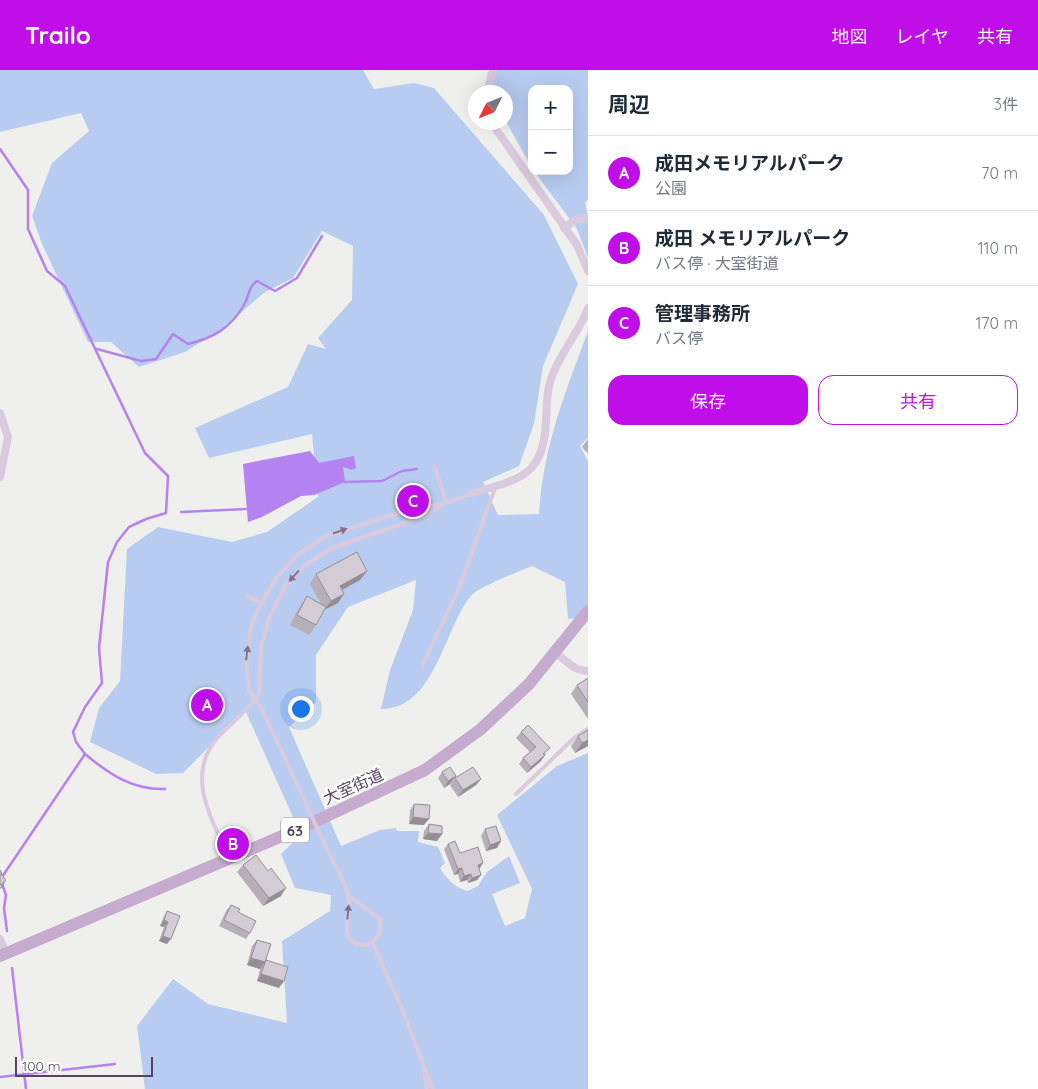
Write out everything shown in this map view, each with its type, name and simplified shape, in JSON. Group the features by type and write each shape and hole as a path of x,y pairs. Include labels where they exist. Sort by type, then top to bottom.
{"main road":[{"name":"大室街道","path":"3,954 301,828 425,770 481,729 529,684 588,611"}],"street":[{"path":"489,85 493,70"},
{"path":"497,130 577,245 588,271"},
{"path":"564,228 575,220 588,218"},
{"path":"473,494 524,474 535,464 543,452 550,380 588,308"},
{"path":"0,413 8,438 0,477"},
{"path":"555,652 572,667 581,671 588,670"},
{"path":"0,939 3,954"}],"lane":[{"path":"434,466 446,503"},
{"path":"422,664 458,588 496,486"},
{"path":"229,858 204,803 201,785 203,768 208,754 218,738 259,694 261,646 264,633 279,596 294,575 305,564 332,548 422,517 446,503 473,494"},
{"path":"349,896 347,934 358,944 365,946 372,942 380,933 380,919 349,896 270,726 256,699 249,691 246,661 251,627 261,603 286,565 312,544 326,536 417,506 446,503"},
{"path":"248,596 261,603"},
{"path":"516,794 574,738 588,730"},
{"path":"372,942 423,1060 433,1089"},
{"path":"423,1060 427,1089"}],"shaded area":[{"path":"0,70 363,70 374,89 414,83 434,88 468,127 468,130 470,130 544,215 578,284 543,366 534,424 519,466 483,482 498,515 539,514 541,489 550,443 563,398 588,331 588,438 580,446 588,461 588,617 568,619 565,582 532,566 499,580 470,597 461,611 436,666 426,683 414,697 399,706 381,709 390,670 413,610 416,580 348,607 316,655 316,702 289,727 341,846 380,830 396,828 397,831 419,831 418,842 438,847 445,863 440,868 445,876 458,887 467,891 478,886 487,872 509,856 520,883 492,894 505,926 525,918 532,889 497,815 557,766 588,753 588,1089 145,1089 137,1026 173,979 208,1004 287,1023 282,941 330,911 331,895 295,888 281,854 301,835 245,710 183,773 156,774 90,742 99,708 120,681 127,549 158,527 232,542 267,532 318,497 312,434 209,458 195,428 288,387 308,344 326,349 318,338 352,300 353,246 322,231 293,278 265,292 219,331 185,352 139,367 111,342 88,342 42,244 32,216 52,163 89,131 81,113 0,132"},
{"path":"491,70 588,70 588,199 585,203 588,217 588,258 577,229 537,175 573,175 573,85 528,85 528,161 511,130 513,130 513,85 491,85 487,73"},
{"path":"310,451 319,463 354,456 356,468 352,470 343,467 345,482 314,495 301,496 262,517 248,522 243,464"}],"building":[{"path":"357,552 367,571 340,586 344,594 331,601 316,574"},
{"path":"307,596 326,607 316,625 297,615"},
{"path":"588,678 588,702 577,685"},
{"path":"528,725 550,748 531,767 523,758 536,747 521,732"},
{"path":"588,730 588,740 582,743 578,736"},
{"path":"450,767 456,776 448,781 442,772"},
{"path":"473,767 481,779 463,790 455,778"},
{"path":"414,804 430,805 429,819 413,817"},
{"path":"429,824 442,826 442,834 428,833"},
{"path":"496,826 501,841 490,845 485,829"},
{"path":"455,841 460,853 478,847 483,863 478,865 481,875 472,878 471,874 464,876 462,868 458,869 448,844"},
{"path":"256,855 268,871 271,868 286,888 269,898 243,865"},
{"path":"0,870 6,880 1,885 0,884"},
{"path":"231,905 240,909 238,912 256,921 250,933 224,920"},
{"path":"167,911 180,916 171,939 163,936 168,922 164,920"},
{"path":"257,940 271,944 265,962 251,958"},
{"path":"266,960 288,967 284,981 261,974"}],"waterway":[{"path":"0,149 28,190 28,229 47,271 65,286 145,453 168,476 166,513 129,527 117,542 108,562 99,648 102,683 85,707 73,732 76,742 85,754 2,877"},
{"path":"97,349 141,361 156,359 173,334 188,344 213,335 227,326 239,313 246,302 252,286 257,281 275,291 297,278 322,236"},
{"path":"345,482 382,481 402,471 417,469"},
{"path":"181,512 246,509"},
{"path":"85,754 112,774 132,784 153,789 165,789"},
{"path":"2,884 6,895 4,908 7,931"},
{"path":"12,968 26,1089"},
{"path":"0,1077 115,1064"}],"place":[{"name":"管理事務所","path":"413,501"},
{"name":"成田メモリアルパーク","path":"207,705"},
{"name":"成田 メモリアルパーク","path":"233,844"}]}
